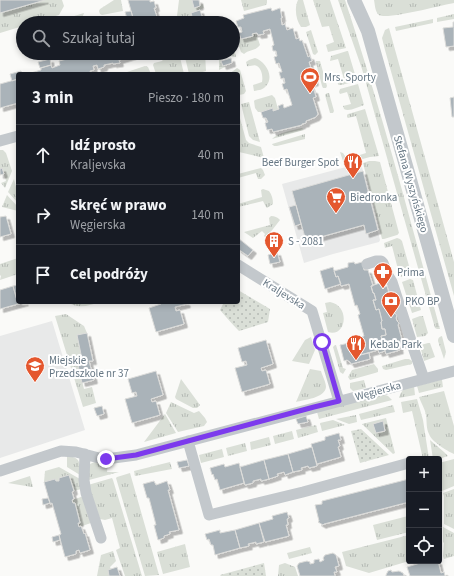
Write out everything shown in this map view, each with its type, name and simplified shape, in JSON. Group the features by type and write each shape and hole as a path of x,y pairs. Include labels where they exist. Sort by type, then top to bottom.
{"street":[{"name":"Stefana Wyszyńskiego","path":"354,0 368,32 454,336"},
{"name":"Stefana Wyszyńskiego","path":"365,0 368,32"},
{"path":"0,141 16,137"},
{"path":"367,264 376,261 383,263 392,282 424,378"},
{"name":"Kraljevska","path":"240,266 312,311 339,401"},
{"name":"Węgierska","path":"0,471 61,451 76,452 106,459 136,455 454,371"},
{"path":"188,441 209,514 303,492 406,464"},
{"path":"85,454 84,480 86,493 101,538"}],"shaded area":[{"path":"361,163 380,240 379,242 304,263 282,184"},
{"name":"Miejskie Przedszkole nr 37","path":"52,321 85,430 0,458 0,336"}],"green space":[{"path":"45,0 62,0 64,6 59,15 56,16 16,16 16,28 0,33 0,13"},
{"path":"114,0 121,0 123,11 102,15 100,14 100,9"},
{"path":"179,0 192,0 194,8 203,4 204,8 191,13 192,16 177,16"},
{"path":"241,0 267,0 267,3 266,5 244,11"},
{"path":"298,0 303,0 310,25 306,27 301,27 299,24 296,10"},
{"path":"313,0 330,0 346,48 328,52 326,45 334,42 329,26 322,27"},
{"path":"338,0 345,0 371,82 440,329 435,328 362,69"},
{"path":"374,0 454,0 454,3 403,14 384,16 378,14 375,8"},
{"path":"84,13 82,16 74,16"},
{"path":"454,14 454,19 437,22 437,18"},
{"path":"433,19 433,23 396,31 395,27"},
{"path":"389,28 454,262 454,296 382,38 385,30"},
{"path":"311,30 318,52 315,55 313,54 306,32"},
{"path":"256,33 260,45 256,49 248,51 244,54 240,49 240,39 253,36 252,34"},
{"path":"348,51 357,81 339,85 336,81 344,79 338,59 330,61 331,56"},
{"path":"255,58 262,62 268,69 269,82 261,90 254,91 253,85 262,82 262,73 257,66 247,66 246,62"},
{"path":"181,60 184,72 155,72 153,65 154,63"},
{"path":"186,60 205,60 206,71 189,72"},
{"path":"219,60 221,60 223,66 226,65 219,70"},
{"path":"316,61 320,61 327,86 326,88 323,88 322,86"},
{"path":"145,66 148,67 150,72 127,72"},
{"path":"237,68 240,70 246,91 244,94 240,95 240,72 232,72"},
{"path":"358,84 364,105 351,110 344,109 343,106 351,104 347,92 340,94 340,89"},
{"path":"329,93 334,111 333,113 330,113 325,95"},
{"path":"272,95 275,98 278,109 273,111 273,109 258,112 255,108 254,101"},
{"path":"249,102 260,142 253,140 249,136 241,104"},
{"path":"365,109 379,156 344,164 340,152 343,153 347,159 366,153 356,116 347,117 348,114"},
{"path":"240,118 246,140 249,143 261,147 264,158 240,152"},
{"path":"302,128 304,130 272,139 281,133"},
{"path":"305,134 305,139 277,146 272,144"},
{"path":"0,150 3,150 6,153 12,171 5,188 1,183 6,181 2,168 0,169"},
{"path":"369,161 380,162 399,233 384,239 382,239 363,163"},
{"path":"261,168 265,175 261,179 258,179 256,173 240,177 240,173"},
{"path":"14,179 16,187 16,201 8,192"},
{"path":"263,189 269,191 273,204 267,208 263,201 240,207 240,203 262,197 261,190"},
{"path":"7,195 16,205 16,210 2,207"},
{"path":"271,216 280,220 266,238 262,231 253,238 244,232 270,225 269,218"},
{"path":"397,238 402,241 411,273 400,277 392,246 385,248 384,243"},
{"path":"16,259 16,275 0,280 0,264"},
{"path":"410,279 413,280 421,310 412,313 402,282"},
{"path":"240,291 270,309 268,322 239,331 220,310 223,304 240,304"},
{"path":"330,302 337,305 341,309 344,321 339,330 334,333 328,332 323,313 327,312 325,303"},
{"path":"72,304 92,304 80,306"},
{"path":"66,314 84,326 87,333 77,335 83,364 78,365 84,389 92,387 96,403 83,407 55,316"},
{"path":"423,316 428,333 425,336 417,337 412,319"},
{"path":"442,336 446,352 444,359 438,341"},
{"path":"311,337 315,350 309,364 292,361 305,340"},
{"path":"430,343 435,357 424,361 420,346"},
{"path":"335,345 343,368 346,369 343,374 340,372 333,347"},
{"path":"405,359 412,361 412,364 386,370 383,369 382,366"},
{"path":"374,364 378,369 378,372 350,380 348,377 352,370"},
{"path":"310,369 321,371 326,385 325,391 314,398 296,402"},
{"path":"181,379 200,405 197,408 193,408 176,399 175,397"},
{"path":"364,380 366,388 353,391 350,388 350,383"},
{"path":"442,380 443,387 419,393 417,386"},
{"path":"414,386 415,395 399,398 404,389"},
{"path":"444,391 454,426 454,454 447,451 430,437 427,429 425,413 419,397"},
{"path":"382,394 388,396 392,400 319,419 317,412"},
{"path":"417,399 423,420 429,456 422,456 412,411 403,413 401,402"},
{"path":"171,402 194,413 199,411 207,422 204,426 178,432 166,413"},
{"path":"393,405 395,412 361,420 359,414"},
{"path":"165,414 176,433 144,442"},
{"path":"356,415 357,422 349,424 336,419"},
{"path":"386,418 395,453 393,454 362,424","holes":["382,421 385,431 376,433 373,424"]},
{"path":"333,420 345,425 322,431 320,423"},
{"path":"316,425 318,432 298,438 296,430"},
{"path":"361,429 389,455 360,463 351,431"},
{"path":"292,431 294,439 275,444 273,436"},
{"path":"269,437 271,445 251,450 250,442"},
{"path":"430,440 448,456 442,458 442,456 433,456"},
{"path":"245,443 247,451 228,456 226,448"},
{"path":"222,449 224,457 201,463 199,455"},
{"path":"67,456 75,458 79,461 80,475 67,467"},
{"path":"454,459 454,486 442,491 442,462"},
{"path":"95,462 108,464 107,472 119,472 89,480 89,465"},
{"path":"170,462 172,469 135,476 134,471"},
{"path":"59,467 80,479 81,489 74,491 69,475 59,478 59,481 56,481 55,479 44,482 45,471"},
{"path":"130,473 159,575 145,576 116,478"},
{"path":"30,476 33,487 8,483"},
{"path":"112,478 142,576 125,576 116,550 120,548 112,518 105,520 100,519 88,485"},
{"path":"454,489 454,529 444,524 443,493"},
{"path":"84,496 91,523 79,527 78,523 80,523 75,503 73,503 72,500"},
{"path":"406,517 406,533 377,540 373,525"},
{"path":"443,527 454,533 454,556 444,559 443,556"},
{"path":"406,536 406,562 369,573 346,566 342,552"},
{"path":"185,544 190,567 163,574 157,552"},
{"path":"310,547 312,553 289,559 287,553"},
{"path":"113,551 116,561 110,567 111,569 108,570 109,576 97,576 101,555"},
{"path":"264,563 266,576 220,575"},
{"path":"285,563 295,567 298,576 278,576 279,565"}],"building":[{"path":"0,0 45,0 0,13"},
{"path":"128,0 154,1 156,8 154,8 157,16 132,16"},
{"path":"192,0 199,0 200,6 194,8"},
{"path":"271,8 272,11 280,8 282,25 285,24 287,30 293,28 296,39 299,38 300,41 302,40 308,57 310,56 312,61 309,62 315,82 310,84 316,97 313,98 318,114 316,117 306,121 306,123 302,125 273,132 272,129 267,130 265,123 268,122 266,118 263,118 261,112 273,108 273,111 279,109 278,106 283,104 284,108 292,105 287,89 284,90 282,84 285,83 284,78 281,79 279,72 282,72 279,63 276,64 274,57 277,56 276,51 273,51 272,46 274,45 270,29 263,31 264,34 258,35 256,33 252,34 253,36 241,39 240,33 242,32 240,20 244,18 243,15"},
{"path":"200,10 202,16 192,16 191,13"},
{"path":"131,11 132,16 126,16 125,12"},
{"path":"453,22 454,46 446,47 443,28 453,27"},
{"path":"50,60 51,65 40,68 38,62"},
{"path":"119,60 120,63 104,65 104,67 98,69 97,65 93,66 94,70 90,72 34,72 51,65 52,68 60,65 59,61"},
{"path":"231,60 232,63 223,66 221,61"},
{"path":"16,72 16,80 12,81 10,74"},
{"path":"16,80 16,104 0,108 0,84"},
{"path":"454,97 454,117 452,117 450,98"},
{"path":"2,168 4,174 0,175 0,169"},
{"name":"Biedronka","path":"363,171 378,230 366,234 364,225 306,241 292,191"},
{"path":"296,205 301,224 295,226 289,207"},
{"path":"6,216 11,234 0,237 0,217"},
{"path":"240,240 253,250 248,256 240,250"},
{"name":"S - 2081","path":"277,252 280,262 270,264 268,255"},
{"path":"354,262 355,264 362,262 364,270 368,270 373,286 371,286 376,300 373,300 376,310 379,309 382,329 385,329 386,335 381,336 385,351 379,353 378,350 360,355 360,353 354,355 352,349 350,349 349,343 364,336 358,315 360,314 357,305 355,306 349,284 341,286 338,276 336,277 334,271 348,267 348,263"},
{"path":"333,267 336,277 338,276 341,284 325,289 320,271"},
{"path":"380,283 385,287 387,286 394,313 397,315 396,318 399,323 398,325 403,344 400,345 400,350 386,354 381,336 386,335 385,329 382,329 379,309 376,310 373,300 376,300 371,286"},
{"path":"16,285 16,297 13,286"},
{"path":"13,286 16,304 18,304 0,309 0,290"},
{"path":"161,304 187,304 175,307 176,311 180,310 184,324 156,332 149,308"},
{"path":"87,333 93,361 89,361 94,380 82,383 78,365 83,364 77,335"},
{"path":"266,340 273,364 261,368 262,371 266,370 270,384 242,392 235,368 247,365 246,361 242,362 238,348"},
{"path":"349,343 350,349 352,349 354,355 369,353 370,359 351,364 347,360 344,361 340,345"},
{"path":"156,371 163,395 151,399 152,402 156,401 160,415 132,423 125,399 137,396 136,392 132,393 128,379"},
{"path":"102,406 104,414 97,416 94,408"},
{"path":"306,416 308,422 298,424 296,419"},
{"path":"383,421 385,431 376,433 373,424"},
{"path":"339,433 341,440 338,440 340,446 338,447 341,457 317,464 311,444 325,440 325,437"},
{"path":"312,447 317,466 309,468 308,466 301,468 302,470 293,472 288,454"},
{"path":"288,454 293,472 285,475 284,472 277,474 278,476 269,479 264,460"},
{"path":"187,460 189,466 179,468 177,462"},
{"path":"264,460 269,479 253,481 253,483 245,485 240,467"},
{"path":"239,463 244,483 220,490 217,479 215,480 210,468 224,464 225,467"},
{"path":"69,475 74,491 72,492 74,499 72,500 73,503 75,503 80,523 78,523 79,527 81,526 84,534 85,533 90,550 80,553 79,550 76,551 76,554 65,557 59,535 61,534 44,482 55,479 56,481 59,481 59,478"},
{"path":"406,480 406,503 323,525 318,522 315,505 322,504 322,501"},
{"path":"154,481 156,485 167,481 179,530 169,532 170,534 158,540 149,498 147,498 143,484"},
{"path":"48,498 50,503 43,505 42,499"},
{"path":"287,512 289,518 287,519 288,525 286,525 289,536 265,542 259,523 273,519 272,516"},
{"path":"259,523 264,542 248,544 249,546 240,548 235,530"},
{"path":"220,530 220,533 235,530 240,548 215,555 213,545 211,545 209,539 207,540 205,534"},
{"path":"59,535 60,540 53,542 52,537"},
{"path":"333,553 336,555 339,566 335,567 337,572 334,572 335,576 300,576 297,566 299,563 307,561 310,562 310,564 314,563 314,560 319,559 320,562 324,560 323,558 325,555"},
{"path":"417,564 439,564 441,573 444,572 445,576 410,576 407,567"},
{"path":"117,567 120,576 109,576 108,570"},
{"path":"391,570 392,572 399,571 403,573 404,576 386,576 388,571"}],"place":[{"name":"Mrs. Sporty","path":"310,94"},
{"name":"Beef Burger Spot","path":"353,179"},
{"name":"Biedronka","path":"336,214"},
{"name":"S - 2081","path":"274,258"},
{"name":"Prima","path":"383,289"},
{"name":"PKO BP","path":"391,318"},
{"name":"Kebab Park","path":"356,361"},
{"name":"Miejskie Przedszkole nr 37","path":"35,383"}],"route":[{"path":"106,459 136,455 339,401 322,342"}]}
